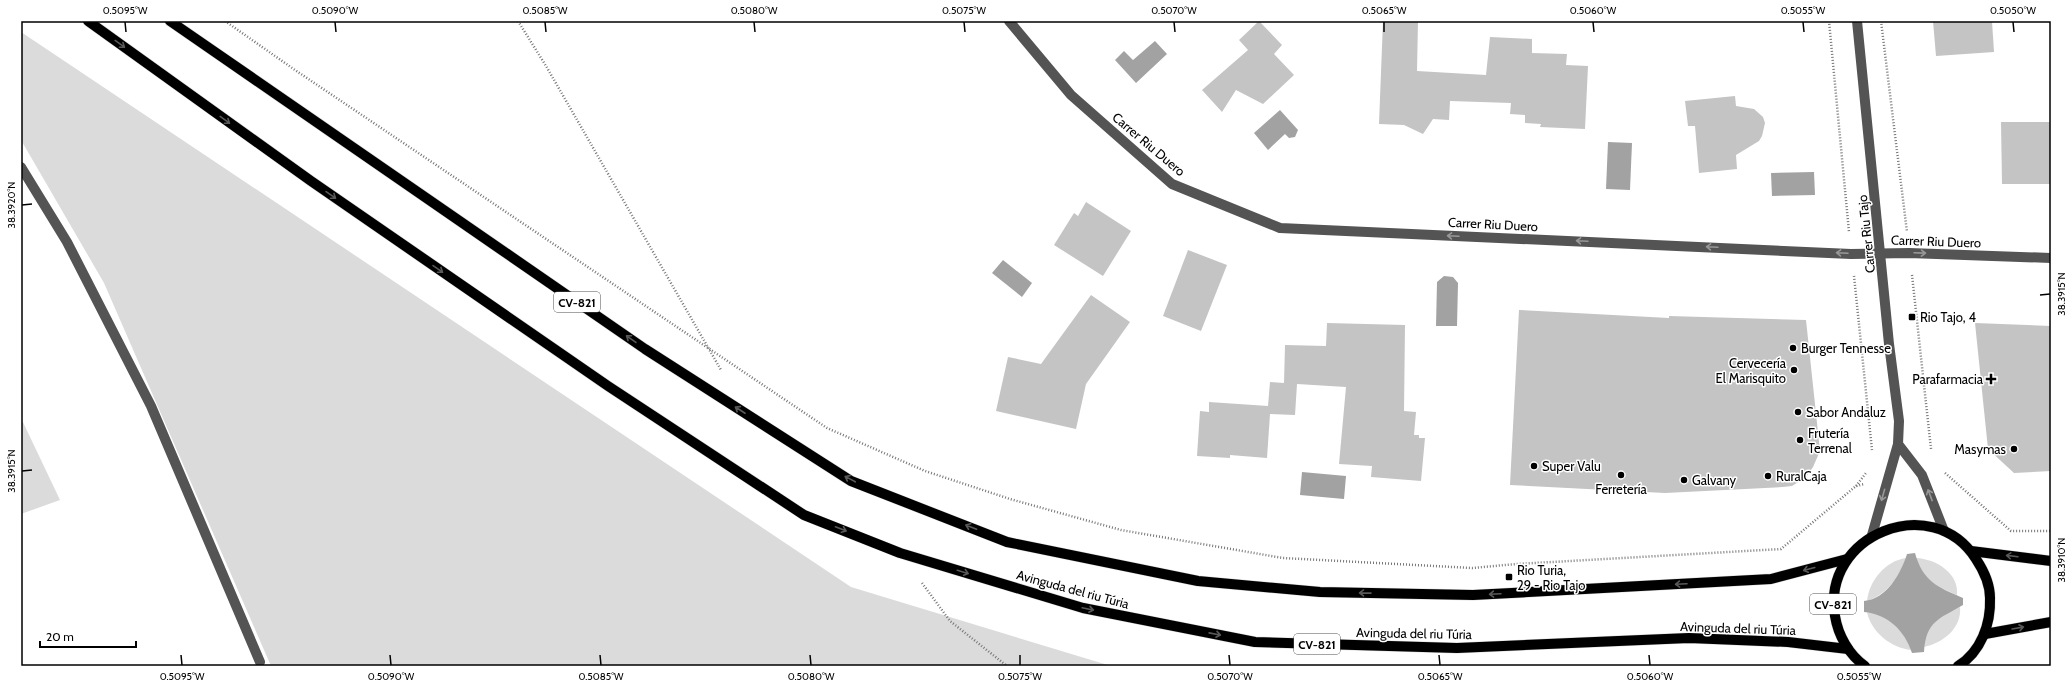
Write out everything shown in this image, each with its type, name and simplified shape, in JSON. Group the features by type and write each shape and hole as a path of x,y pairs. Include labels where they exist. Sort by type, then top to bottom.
{"main road":[{"name":"Avinguda del riu Túria","path":"88,21 330,194 608,386 804,515 900,553 1083,608 1254,642 1457,648 1689,638 1788,642 1848,649"},
{"name":"CV-821","path":"170,21 646,350 851,481 1007,542 1198,581 1320,592 1473,595 1771,579 1847,559"},
{"name":"CV-821","path":"1865,666 1848,649 1837,628 1833,604 1836,580 1847,559 1858,546 1872,535 1895,526 1920,525 1944,531 1960,541 1971,551 1984,570 1990,590 1991,613 1985,634 1976,649 1962,665"},
{"path":"1971,551 2051,561"},
{"path":"1985,634 2051,622"}],"street":[{"name":"Carrer Riu Duero","path":"1009,21 1071,95 1172,184 1280,228 1851,254 1881,253 2051,258"},
{"name":"Carrer Riu Tajo","path":"1857,21 1899,421 1898,444 1872,535"},
{"path":"21,167 67,242 151,406 260,662"},
{"path":"1898,444 1922,475 1944,531"}],"path":[{"path":"225,21 827,428 925,471 1010,499 1121,530 1283,558 1472,568 1517,564 1781,549 1856,486 1888,481"},
{"path":"518,21 550,73 707,348 723,373"},
{"path":"1922,475 1944,472 2011,531 2051,531"},
{"path":"900,553 950,621 1007,666"}],"shaded area":[{"path":"21,32 851,587 1111,666 271,666 104,283 21,140"},
{"path":"1155,41 1167,54 1136,83 1115,60 1124,51 1133,60"},
{"path":"1280,110 1298,130 1295,137 1289,138 1285,134 1268,150 1254,133"},
{"path":"1608,142 1632,143 1630,190 1606,189"},
{"path":"1814,172 1815,195 1772,196 1771,173"},
{"path":"1003,260 1032,283 1022,297 992,273"},
{"path":"1444,276 1453,277 1458,283 1457,326 1436,326 1437,282"},
{"path":"21,418 60,500 21,514"},
{"path":"1302,472 1346,476 1344,499 1300,495"},
{"path":"1915,553 1922,571 1927,577 1939,587 1963,598 1963,605 1935,622 1931,627 1925,642 1924,652 1912,653 1905,638 1894,625 1881,616 1864,612 1864,601 1880,595 1886,590 1897,577 1907,554"},
{"path":"1906,558 1900,572 1892,584 1881,594 1867,601 1871,586 1879,573 1891,563"},
{"path":"1916,558 1931,561 1945,569 1954,580 1957,587 1957,595 1937,586 1932,582 1922,572"},
{"path":"1960,607 1958,622 1950,633 1938,642 1924,647 1927,633 1935,621"},
{"path":"1867,612 1881,615 1894,624 1905,637 1911,650 1896,646 1883,638 1873,626"}],"building":[{"path":"1259,21 1282,45 1274,54 1294,75 1263,104 1236,90 1222,112 1202,90 1248,50 1239,40"},
{"path":"1383,21 1418,21 1417,71 1486,75 1490,37 1532,39 1532,53 1567,54 1566,65 1588,66 1585,129 1540,127 1541,124 1525,123 1525,115 1510,114 1511,103 1450,101 1449,120 1433,119 1423,134 1404,125 1379,124"},
{"path":"1933,21 1992,21 1994,52 1936,56"},
{"path":"1735,96 1736,106 1754,109 1763,117 1765,123 1762,136 1759,141 1736,155 1737,169 1699,173 1695,126 1688,126 1685,101"},
{"path":"2001,122 2051,122 2051,184 2002,184"},
{"path":"1086,202 1131,231 1103,276 1054,245 1074,213 1078,216"},
{"path":"1188,250 1227,265 1201,331 1163,316"},
{"path":"1091,295 1130,322 1086,384 1076,429 996,411 1008,357 1041,364"},
{"path":"1519,310 1669,318 1669,316 1806,320 1820,451 1813,467 1806,477 1792,486 1783,487 1665,493 1510,485"},
{"path":"1327,323 1405,325 1404,411 1416,412 1414,435 1419,435 1419,438 1425,438 1421,481 1371,477 1372,466 1339,464 1346,387 1297,384 1295,415 1270,414 1267,458 1230,455 1230,458 1197,456 1200,411 1209,412 1209,402 1268,406 1270,382 1284,383 1285,345 1326,346"},
{"path":"1975,323 2051,326 2051,471 2014,473 1988,449"}],"place":[{"name":"Rio Tajo, 4","path":"1912,317"},
{"name":"Burger Tennesse","path":"1793,348"},
{"name":"Cervecería El Marisquito","path":"1794,370"},
{"name":"Parafarmacia","path":"1991,379"},
{"name":"Sabor Andaluz","path":"1798,412"},
{"name":"Frutería Terrenal","path":"1800,440"},
{"name":"Masymas","path":"2014,449"},
{"name":"Super Valu","path":"1534,466"},
{"name":"Ferretería","path":"1621,475"},
{"name":"RuralCaja","path":"1768,476"},
{"name":"Galvany","path":"1684,480"},
{"name":"Rio Turia, 29 - Rio Tajo","path":"1509,577"}]}
